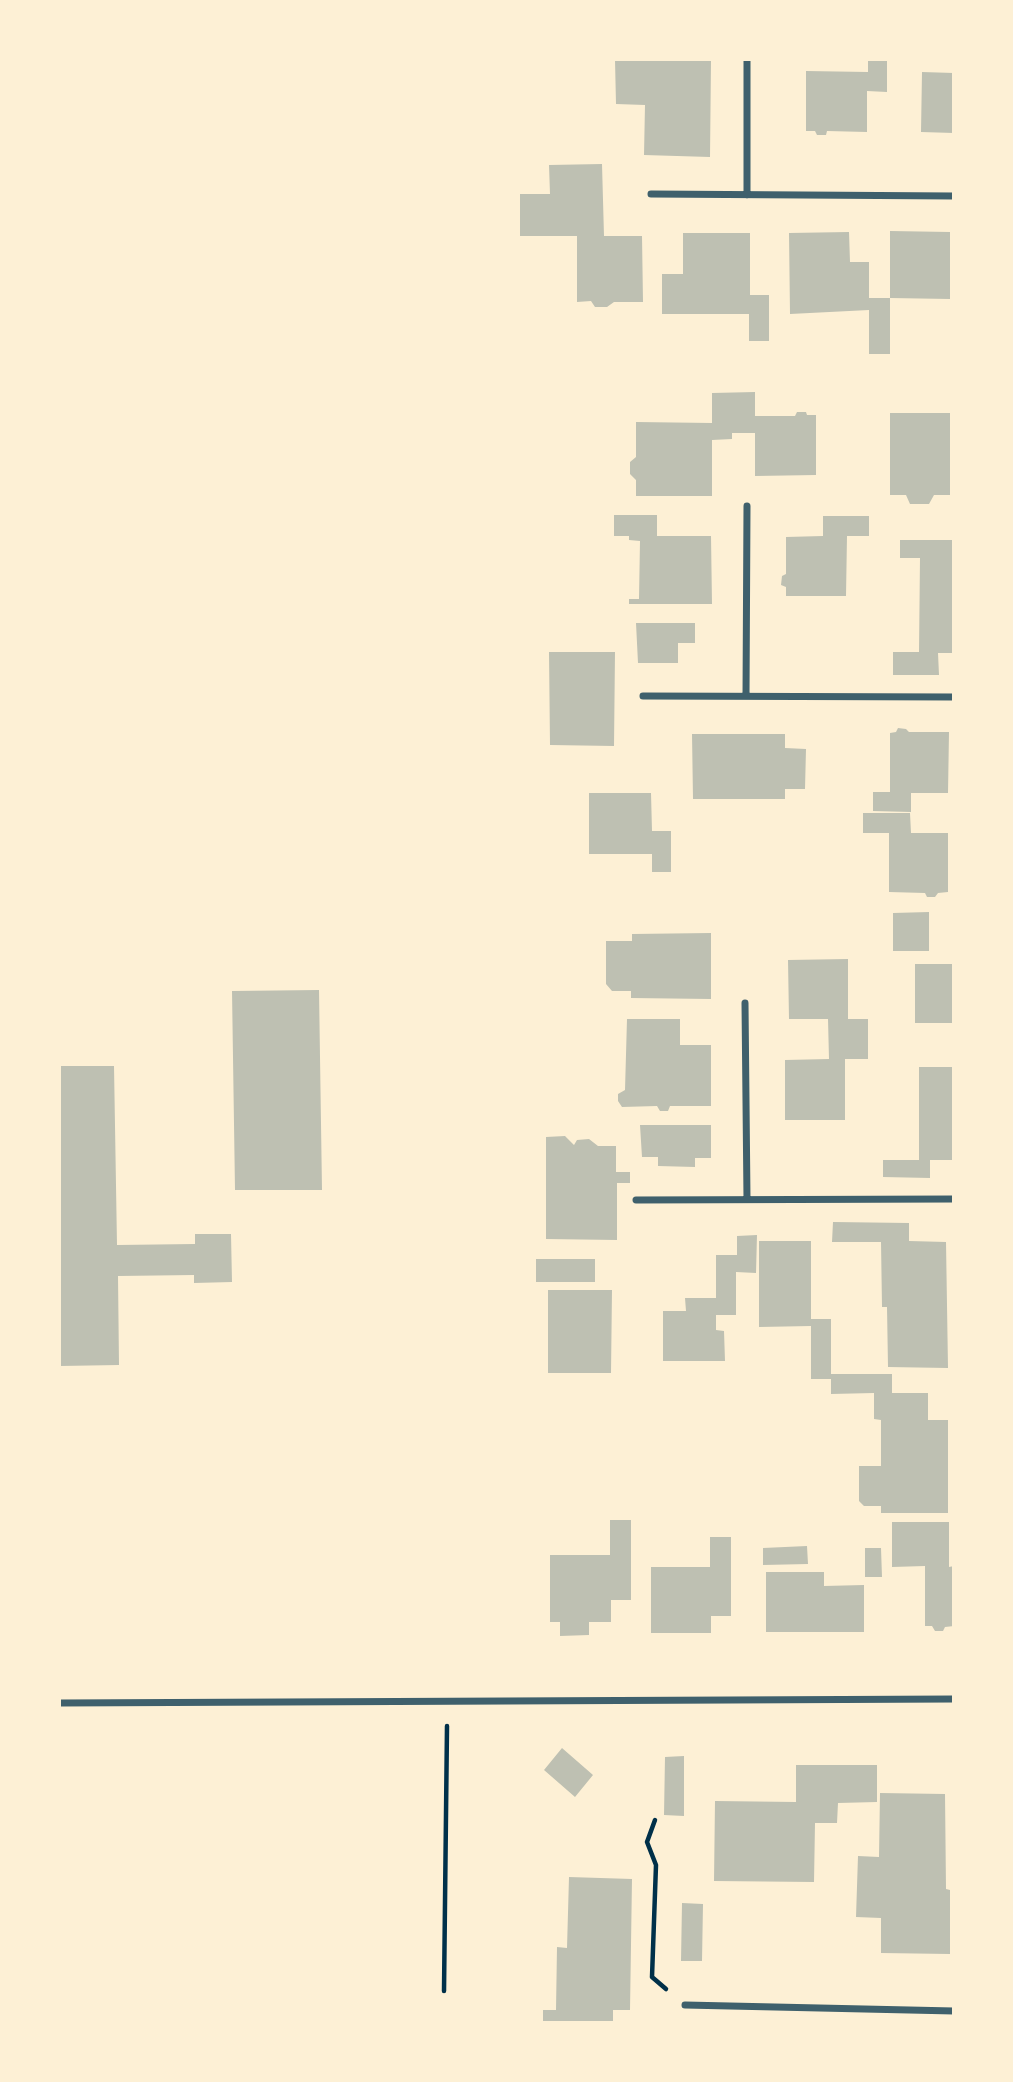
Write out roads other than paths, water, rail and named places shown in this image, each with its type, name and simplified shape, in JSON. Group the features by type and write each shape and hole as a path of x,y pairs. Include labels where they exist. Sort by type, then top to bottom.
{"street":[{"path":"747,60 747,195"},
{"path":"651,194 954,196"},
{"path":"746,696 747,506"},
{"path":"643,696 954,697"},
{"path":"745,1003 747,1199"},
{"path":"636,1200 954,1199"},
{"path":"60,1703 954,1699"},
{"path":"685,2005 954,2011"}]}
